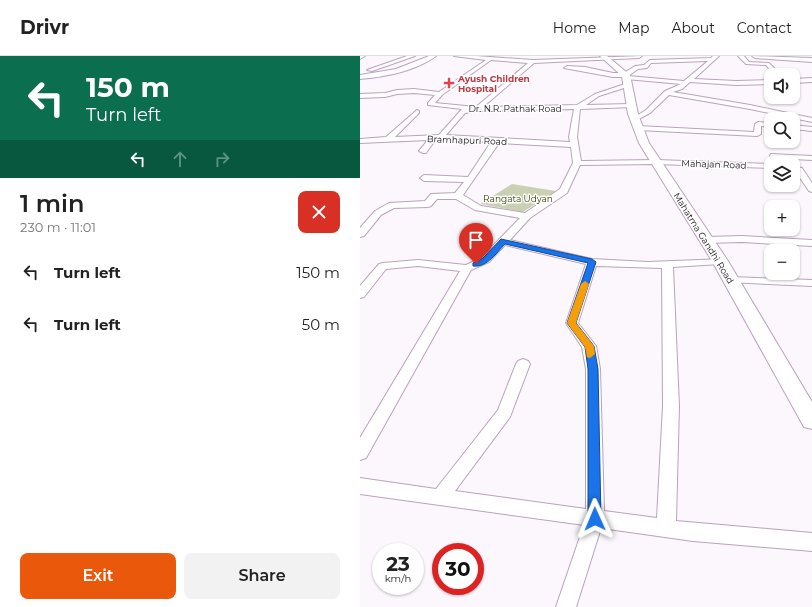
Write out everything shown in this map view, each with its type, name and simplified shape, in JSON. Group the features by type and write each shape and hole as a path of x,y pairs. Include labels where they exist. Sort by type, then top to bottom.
{"main road":[{"path":"604,57 627,78"},
{"name":"Mahatma Gandhi Road","path":"627,78 635,118 644,143 720,261 812,421"}],"street":[{"path":"360,75 412,56"},
{"path":"360,75 396,72 410,68 433,56"},
{"path":"457,56 584,69 627,78 687,82 764,82"},
{"path":"423,150 463,111 477,109 531,64 604,57 639,56"},
{"path":"741,56 748,63 767,64 772,68"},
{"path":"755,56 812,60"},
{"path":"360,294 383,266 418,263 467,268 485,260 527,216 564,191 577,163 573,137 577,108 627,78 637,67 645,66 650,62 714,57"},
{"path":"635,118 651,109 661,97 674,89 680,88 714,57"},
{"path":"794,58 806,66"},
{"path":"360,96 384,95 397,92 414,91 440,94 489,60"},
{"path":"800,81 812,80"},
{"path":"669,93 750,106 812,120"},
{"name":"Dr. N.R. Pathak Road","path":"440,94 430,104 477,109 579,107 635,118 757,134 758,124 764,124"},
{"path":"389,139 417,112"},
{"path":"800,129 812,130"},
{"name":"Bramhapuri Road","path":"360,141 437,138 574,145"},
{"path":"458,196 496,141"},
{"path":"800,157 812,158"},
{"name":"Mahajan Road","path":"577,163 656,162 764,166"},
{"path":"800,171 812,173"},
{"path":"800,175 812,189"},
{"path":"424,178 470,180"},
{"path":"360,234 378,213 392,205 428,204 434,196 458,196 478,208 527,216"},
{"path":"706,240 742,239 812,244"},
{"path":"503,241 592,262 648,265 720,261"},
{"path":"566,607 595,519 593,369 589,346 572,323 592,262"},
{"path":"666,264 671,406 666,529"},
{"path":"360,453 467,268"},
{"path":"731,280 812,283"},
{"path":"440,497 505,413 523,364"},
{"path":"360,487 666,529 812,542"}],"green space":[{"name":"Rangata Udyan","path":"512,184 556,191 523,212 480,204"}],"slow traffic":[{"path":"585,284 572,323 589,346 590,354"}],"place":[{"name":"Ayush Children Hospital","path":"449,83"}],"route":[{"path":"476,264 485,260 503,241 592,262 572,323 589,346 593,369 595,519"}]}
